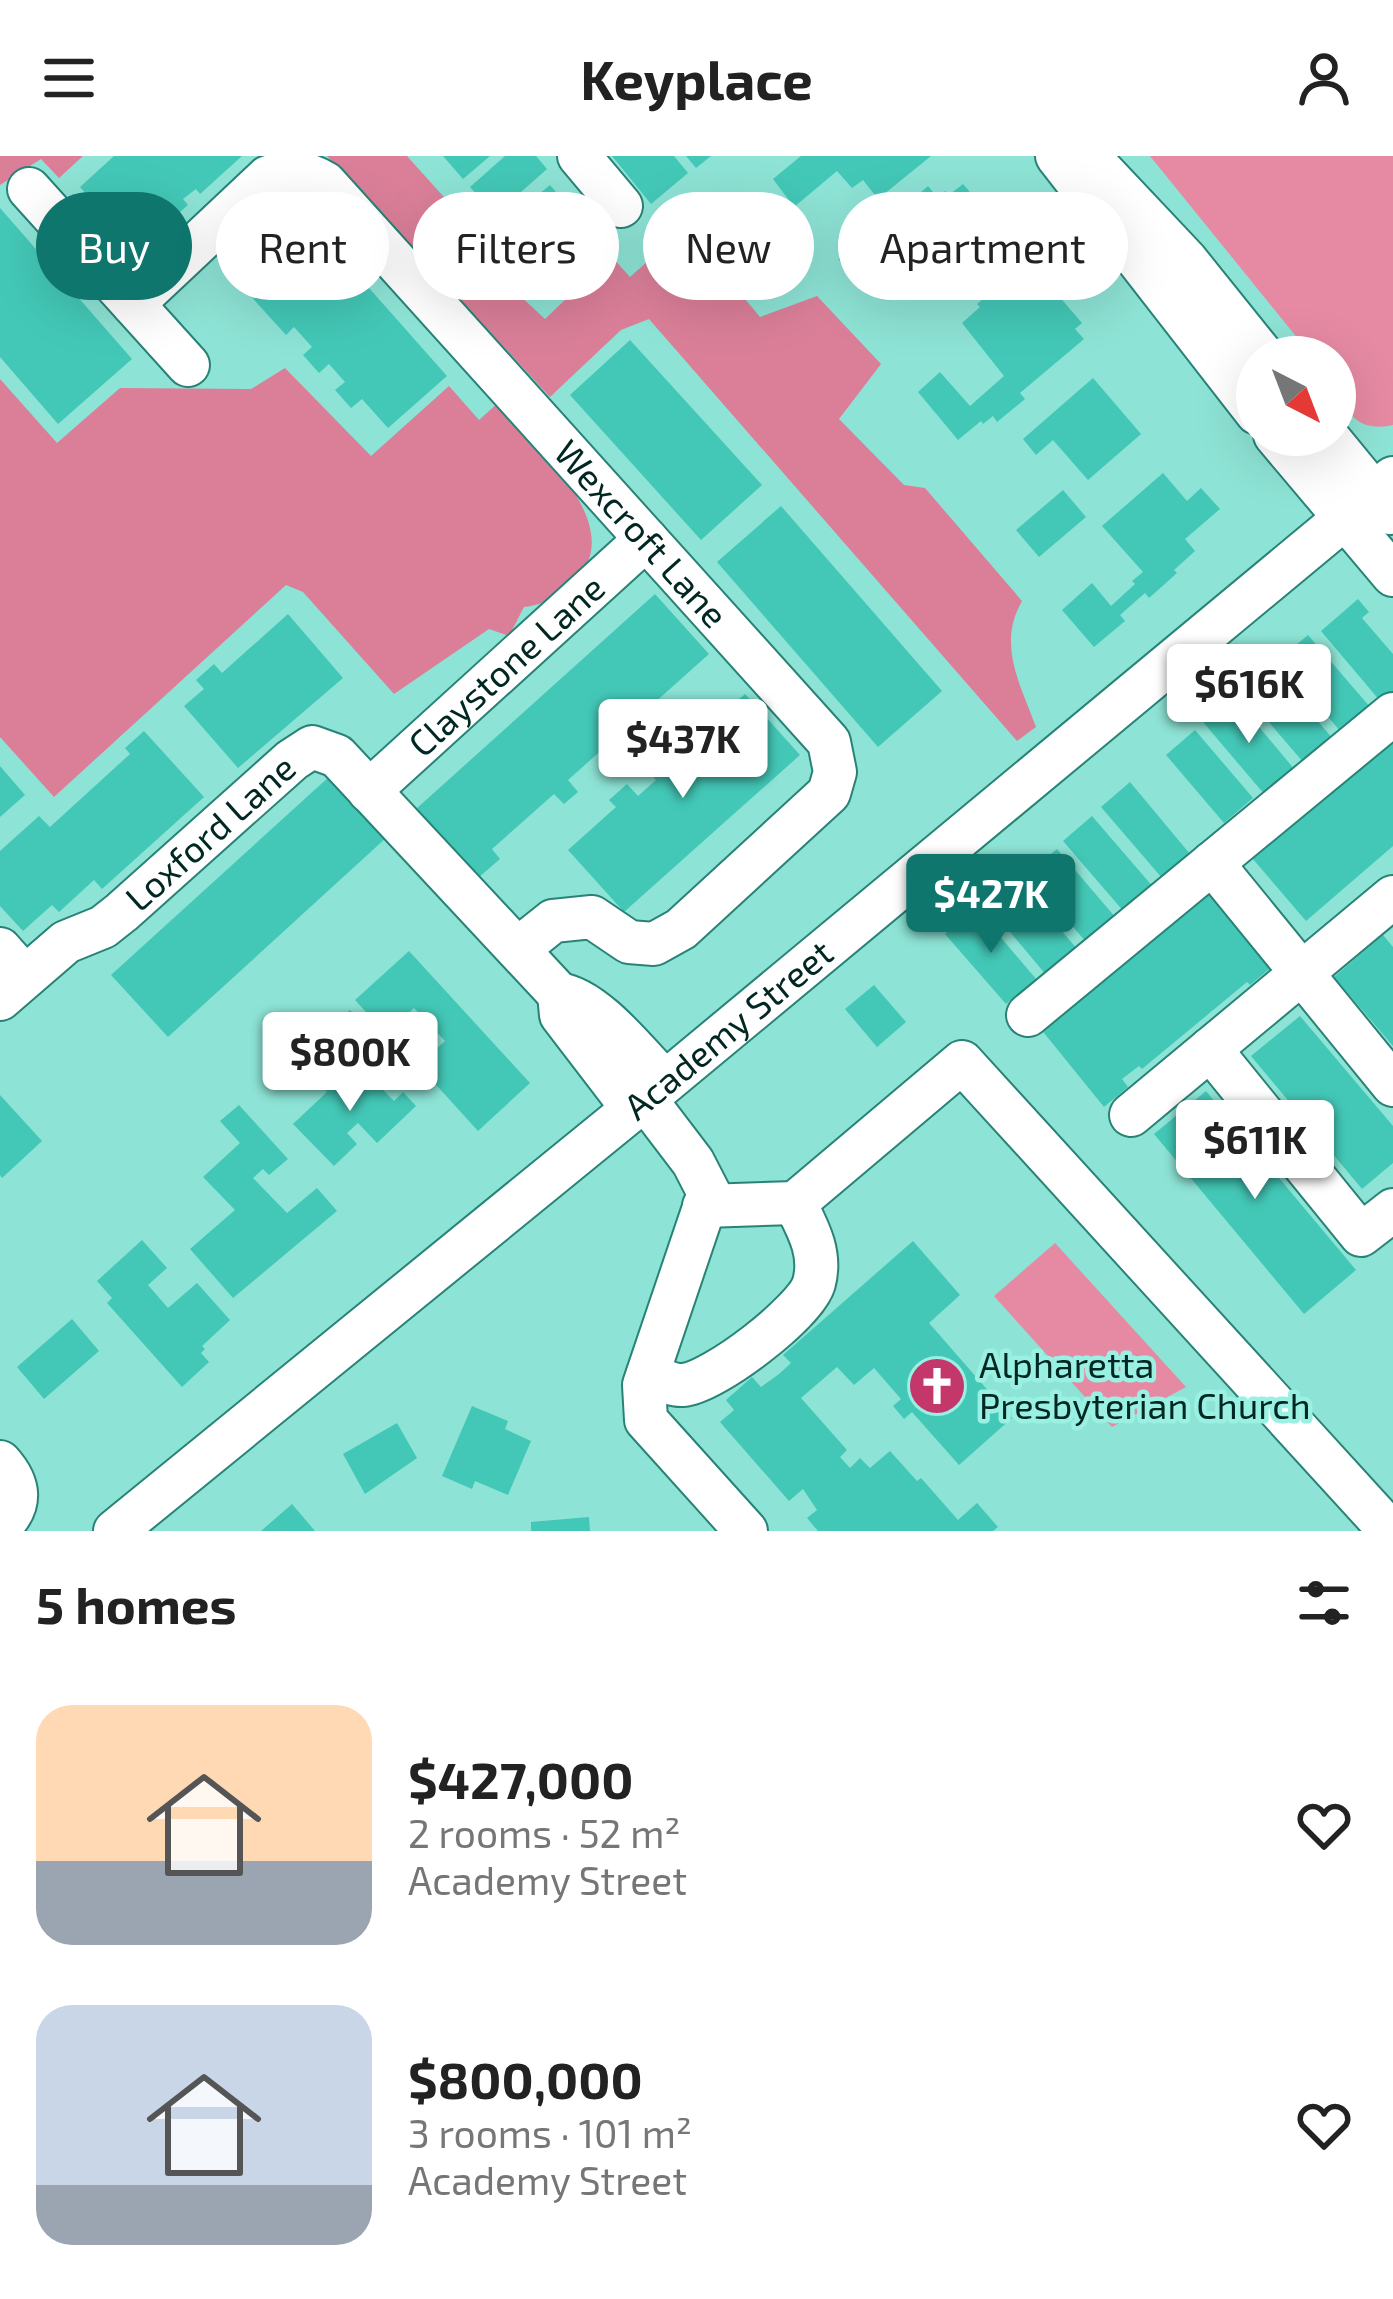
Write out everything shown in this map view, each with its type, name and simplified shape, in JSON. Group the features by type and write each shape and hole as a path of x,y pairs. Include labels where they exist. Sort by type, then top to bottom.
{"street":[{"path":"579,156 621,206"},
{"path":"1057,156 1236,386"},
{"path":"1088,156 1197,273 1247,336"},
{"name":"Wexcroft Lane","path":"133,304 268,177 307,172 325,184 830,742 835,772 829,794 681,928 655,944 629,942 592,917 553,921 518,949"},
{"path":"29,189 188,365"},
{"path":"1307,456 1376,502"},
{"path":"1342,456 1376,502 1393,575"},
{"name":"Academy Street","path":"115,1531 1376,502"},
{"name":"Claystone Lane","path":"369,791 646,538"},
{"path":"1028,1015 1393,714"},
{"name":"Loxford Lane","path":"8,974 103,927 312,747 338,755 559,994 571,996 594,1012 693,1162 709,1193 704,1206"},
{"path":"1212,863 1393,1085"},
{"path":"1131,1115 1393,897"},
{"path":"1210,1049 1361,1235 1393,1210"},
{"path":"746,1531 646,1420 644,1385 704,1206 795,1203 962,1062 1390,1531"},
{"path":"648,1374 680,1386 711,1377 778,1325 813,1287 817,1249 795,1203"},
{"path":"0,1462 12,1474 19,1499 12,1516 0,1526"}],"shaded area":[{"path":"0,156 83,156 59,178 41,159 0,185"},
{"path":"327,156 407,156 439,192 413,192 413,249 389,223 389,192 360,192"},
{"path":"1150,156 1393,156 1393,425 1377,427 1356,419 1356,336 1296,336"},
{"path":"619,265 630,277 643,265 643,300 746,300 760,317 817,296 881,364 839,419 904,485 925,488 1022,601 1011,649 1036,727 1017,741 649,319 621,330 550,397 460,300 525,300 545,319 565,300 619,300"},
{"path":"285,368 371,456 449,386 479,420 498,403 571,487 592,537 588,561 556,596 524,607 509,636 489,629 394,694 303,592 286,585 54,797 0,737 0,379 57,443 120,388 251,389"},
{"path":"1055,1243 1186,1387 1112,1427 994,1296"}],"building":[{"path":"114,156 242,156 200,194 196,189 85,192 80,187"},
{"path":"443,156 490,156 463,179"},
{"path":"505,156 536,156 547,169 521,192 474,192 470,187"},
{"path":"612,156 674,156 688,173 665,192 643,194"},
{"path":"686,156 711,156 696,168"},
{"path":"801,156 931,156 887,192 872,192 863,180 852,188 837,171 812,192 783,192 773,179"},
{"path":"0,208 36,249 36,300 80,300 132,359 58,424 0,357"},
{"path":"254,300 380,300 447,376 388,428 362,399 351,408 335,390 345,382 329,364 319,373 303,355 312,347 294,327 286,335"},
{"path":"982,300 1062,300 1082,323 1075,329 1084,339 1020,393 1025,399 997,422 993,416 981,421 958,440 918,392 940,372 970,406 1004,376 962,323 980,307 977,304"},
{"path":"630,340 762,485 701,540 570,395"},
{"path":"1093,378 1141,434 1088,480 1053,440 1036,455 1023,439"},
{"path":"1163,473 1187,501 1201,488 1220,509 1185,539 1195,551 1174,570 1177,573 1120,615 1125,621 1094,647 1062,610 1092,583 1111,606 1135,584 1132,581 1143,572 1102,526"},
{"path":"1063,490 1086,517 1039,557 1016,530"},
{"path":"781,506 942,691 878,747 717,562"},
{"path":"655,594 709,654 568,780 578,792 564,804 554,794 492,849 500,859 478,878 416,809"},
{"path":"1358,599 1369,612 1362,618 1393,654 1393,692 1381,702 1321,631"},
{"path":"288,614 343,678 238,768 184,706 204,689 196,680 214,664 222,673"},
{"path":"1308,635 1370,707 1341,732 1279,659"},
{"path":"1272,667 1333,739 1304,763 1243,692"},
{"path":"745,694 800,755 624,912 568,850 616,807 609,800 627,784 638,796 656,780 650,773 683,744 678,737 699,717 707,727"},
{"path":"1234,697 1295,770 1265,795 1203,722"},
{"path":"1393,724 1393,846 1306,921 1246,851"},
{"path":"1195,730 1253,798 1224,823 1166,755"},
{"path":"144,731 204,797 102,889 94,880 59,912 52,905 23,931 0,906 0,851 39,816 50,827 130,754 125,748"},
{"path":"0,766 25,795 0,817"},
{"path":"331,775 387,837 168,1037 111,975"},
{"path":"1130,782 1190,854 1162,878 1101,807"},
{"path":"1092,816 1154,888 1125,913 1063,841"},
{"path":"1057,849 1116,918 1087,943 1027,874"},
{"path":"1015,876 1078,950 1047,976 985,902"},
{"path":"1210,888 1273,966 1142,1069 1139,1066 1122,1079 1128,1087 1104,1107 1040,1028"},
{"path":"976,908 1036,979 1006,1004 945,934"},
{"path":"1383,935 1393,947 1393,1046 1334,977"},
{"path":"409,951 530,1083 478,1131 418,1065 445,1041 414,1008 386,1034 355,1000"},
{"path":"874,985 906,1022 877,1047 845,1009"},
{"path":"350,1010 372,1034 340,1062 319,1038"},
{"path":"1300,1016 1393,1126 1393,1163 1362,1189 1251,1056"},
{"path":"332,1067 351,1087 366,1073 394,1101 403,1092 416,1106 377,1143 358,1123 347,1133 357,1144 334,1166 293,1124 327,1092 317,1082"},
{"path":"1206,1091 1356,1270 1304,1314 1154,1134"},
{"path":"0,1095 42,1141 2,1178 0,1175"},
{"path":"239,1105 288,1159 269,1175 263,1169 253,1178 287,1213 317,1188 337,1211 233,1298 190,1249 235,1210 203,1177 240,1143 220,1121"},
{"path":"142,1240 167,1268 148,1285 168,1308 197,1283 230,1320 202,1346 201,1353 209,1362 182,1387 107,1303 112,1298 97,1281"},
{"name":"Alpharetta Presbyterian Church","path":"913,1241 960,1295 929,1323 1012,1418 959,1465 912,1412 904,1419 893,1406 901,1399 874,1368 854,1385 837,1367 801,1398 847,1450 840,1457 850,1468 860,1458 870,1468 890,1451 958,1520 977,1503 998,1527 993,1531 818,1531 807,1518 817,1510 803,1489 789,1501 720,1422 734,1410 726,1400 752,1377 761,1387 779,1374 791,1363 783,1355"},
{"path":"72,1319 99,1351 44,1399 17,1367"},
{"path":"472,1406 508,1421 505,1429 531,1441 508,1495 475,1481 472,1489 442,1476"},
{"path":"397,1423 417,1458 365,1494 343,1454"},
{"path":"292,1504 315,1531 261,1531"},
{"path":"589,1517 590,1531 531,1531 531,1522"}],"place":[{"name":"Alpharetta Presbyterian Church","path":"937,1386"}]}
